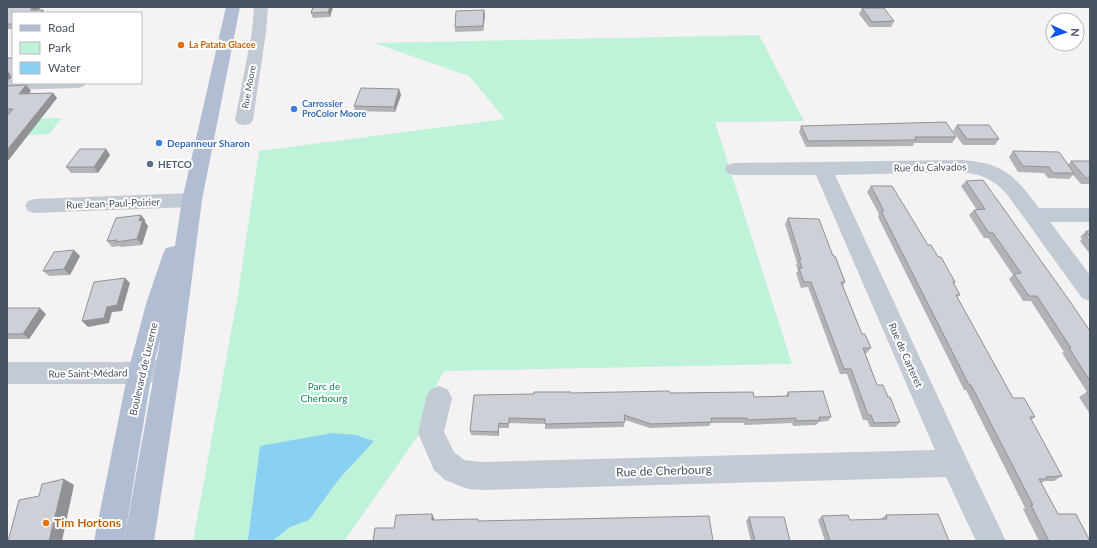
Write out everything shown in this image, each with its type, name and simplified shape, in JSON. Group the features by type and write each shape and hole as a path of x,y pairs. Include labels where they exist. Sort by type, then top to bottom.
{"main road":[{"name":"Boulevard de Lucerne","path":"139,541 168,370 192,200 233,7"},
{"name":"Boulevard de Lucerne","path":"109,541 140,372 158,304 192,200"}],"street":[{"name":"Rue Moore","path":"244,120 259,32 261,7"},
{"path":"7,85 42,84"},
{"name":"Rue du Calvados","path":"734,169 962,166 985,168 1006,180 1090,292"},
{"name":"Rue de Carteret","path":"823,169 954,463 991,541"},
{"name":"Rue Jean-Paul-Poirier","path":"35,206 192,200"},
{"path":"1033,215 1090,215"},
{"name":"Rue Saint-Médard","path":"7,373 140,372 168,370"},
{"name":"Rue de Cherbourg","path":"439,398 431,433 444,461 455,470 482,476 954,463"}],"green space":[{"name":"Parc de Cherbourg","path":"759,35 804,121 715,122 792,364 444,371 433,392 425,426 344,541 193,541 238,294 259,151 505,119 469,76 374,43"},
{"path":"62,118 49,134 7,137 7,120"}],"water":[{"path":"332,433 356,435 374,441 339,479 309,520 290,527 272,541 248,540 260,446"}],"building":[{"path":"7,7 33,7 30,10 43,10 40,12 12,12 12,24 7,24"},
{"path":"313,7 330,7 328,12 311,13"},
{"path":"862,8 884,8 894,21 872,22"},
{"path":"484,10 483,26 455,27 456,11"},
{"path":"8,58 12,58 12,76 7,73"},
{"path":"26,85 19,94 53,93 7,150 7,116 13,109 7,109 7,86"},
{"path":"361,88 399,89 394,107 354,106"},
{"path":"946,122 956,137 915,137 916,140 808,141 801,126"},
{"path":"957,125 989,125 999,139 967,139"},
{"path":"80,149 106,149 94,167 66,167"},
{"path":"1013,151 1059,152 1074,173 1053,173 1049,167 1023,166"},
{"path":"1071,161 1090,161 1090,178 1086,178"},
{"path":"983,180 1090,331 1090,381 1069,348 1071,348 1037,296 1029,296 1014,274 1021,273 993,233 989,233 974,210 985,209 966,181"},
{"path":"871,186 892,186 928,245 931,245 938,257 941,257 955,282 953,282 960,295 956,295 1013,398 1024,398 1035,417 1030,417 1062,476 1039,479 1058,514 1076,514 1090,541 1049,541 1031,505 1033,505 971,385 969,385 881,211 884,211"},
{"path":"141,215 139,221 143,220 137,239 116,242 117,240 107,241 116,218"},
{"path":"788,218 819,219 845,282 841,282 862,334 865,334 871,348 863,348 877,385 883,385 888,397 890,397 900,422 874,423 871,415 868,415 851,369 844,369 811,282 804,282 799,268 802,268 799,260 801,260"},
{"path":"1086,231 1090,231 1090,241 1085,235 1089,235"},
{"path":"74,250 64,269 43,271 54,252"},
{"path":"125,278 117,305 107,307 104,318 82,321 94,282"},
{"path":"7,308 40,308 23,334 7,334"},
{"path":"669,391 670,393 753,392 754,397 789,396 788,392 823,391 831,417 819,417 820,420 796,421 796,418 747,420 747,418 711,418 712,422 651,424 624,415 625,422 545,424 545,419 509,418 509,424 499,423 498,432 470,431 474,395 534,394 534,392 571,393"},
{"path":"64,479 49,541 8,541 19,500 39,496 42,484"},
{"path":"432,514 432,520 478,519 478,521 709,516 713,541 373,541 375,528 394,528 396,515"},
{"path":"938,514 949,541 830,541 822,516 848,515 850,520 887,519 886,515"},
{"path":"749,517 784,517 790,541 755,541"}],"place":[{"name":"La Patata Glacee","path":"181,45"},
{"name":"Carrossier ProColor Moore","path":"294,109"},
{"name":"Depanneur Sharon","path":"159,143"},
{"name":"HETCO","path":"150,164"},
{"name":"Tim Hortons","path":"46,523"}]}
